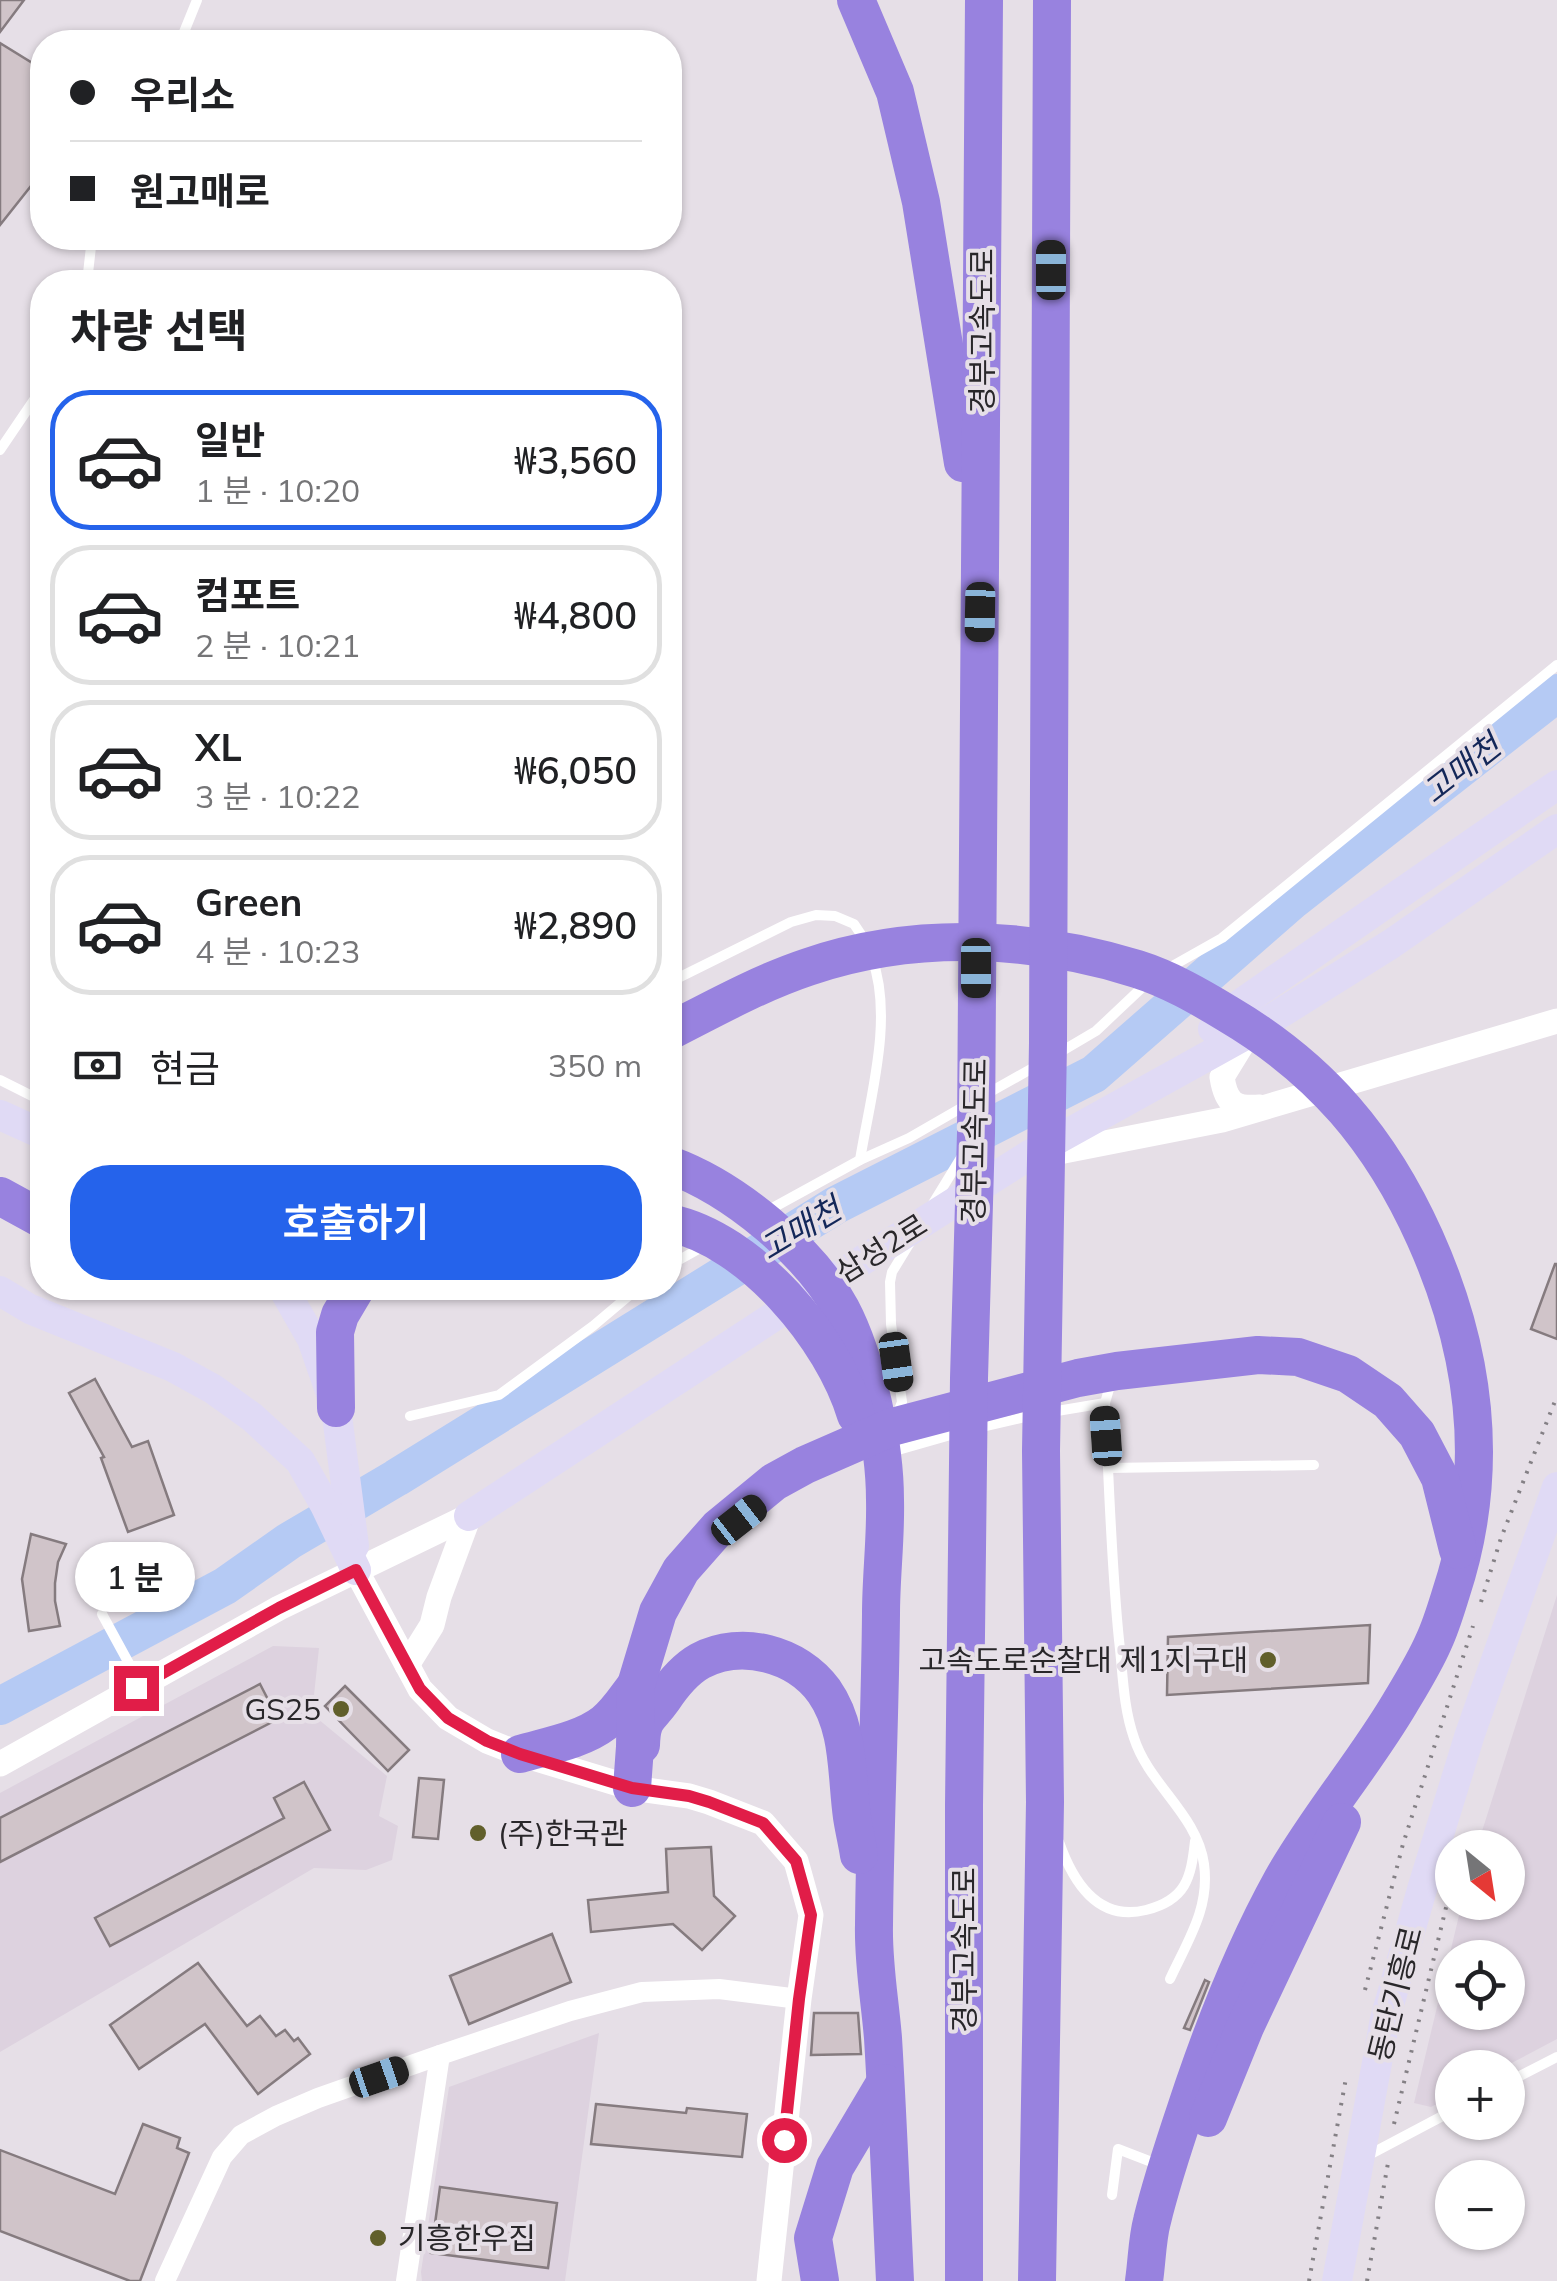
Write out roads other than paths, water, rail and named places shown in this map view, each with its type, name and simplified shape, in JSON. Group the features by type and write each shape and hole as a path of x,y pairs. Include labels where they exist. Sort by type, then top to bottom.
{"highway":[{"path":"856,0 895,92 921,202 980,572"},
{"name":"경부고속도로","path":"964,2281 964,1805 968,1378 976,1133 984,0"},
{"path":"1037,2281 1044,1802 1043,1358 1038,1170 1048,1043 1052,0"},
{"path":"682,1025 776,978 860,952 911,944 959,942 1081,954 1142,971 1235,1018 1266,1038 1332,1093 1364,1131 1412,1211 1437,1265 1466,1363 1476,1442 1471,1512 1461,1562 1435,1640 1397,1708 1244,2027 1204,2127 1152,2281"},
{"path":"682,1169 760,1218 786,1242 810,1267 827,1318 860,1354 860,1391 868,1465 879,1501 882,1565 874,1931 895,2281"},
{"path":"0,1196 30,1212"},
{"path":"0,1224 30,1238"},
{"path":"682,1227 728,1249 791,1303 827,1318"},
{"path":"338,1424 334,1332 349,1300"},
{"path":"632,1788 636,1685 669,1588 718,1528 774,1482 892,1426 1095,1389 1131,1368 1258,1355 1298,1357 1348,1374 1388,1401 1416,1434 1440,1478 1461,1562"},
{"path":"632,1788 642,1724 682,1674 721,1653 752,1652 782,1657 812,1677 834,1708 841,1726 852,1816 874,1931"},
{"path":"520,1754 604,1723 636,1685"},
{"path":"1144,2281 1151,2224 1218,2016 1281,1882 1320,1818 1397,1708"},
{"path":"820,2281 813,2238 835,2167 884,2083"}],"main road":[{"path":"1152,1088 1236,1007 1557,785"},
{"name":"삼성2로","path":"469,1516 776,1314 1038,1170 1152,1088 1391,944 1557,829"},
{"path":"0,1115 30,1129"},
{"path":"0,1291 30,1309 173,1367 213,1390 274,1434 336,1499"},
{"path":"290,1300 312,1340 338,1424 336,1499 356,1570"},
{"path":"300,1461 317,1463 332,1455 338,1424"},
{"name":"동탄기흥로","path":"1337,2281 1385,2019 1470,1734 1557,1488"}],"street":[{"path":"1038,1170 1064,1151 1222,1120 1557,1021"},
{"path":"1249,1032 1222,1077 1224,1092 1232,1103 1244,1108 1270,1106"},
{"path":"406,1665 432,1625 469,1516"},
{"name":"삼성2로","path":"8,1755 134,1678 469,1516"},
{"path":"356,1570 420,1689 448,1718 487,1741 520,1754 632,1788 689,1796 763,1823 796,1861 811,1915 769,2281"},
{"path":"165,2281 222,2157 241,2135 276,2116 440,2055 570,2011 642,1992 719,1989 799,1999"},
{"path":"406,2281 440,2055"}],"lane":[{"path":"185,30 198,0"},
{"path":"0,450 30,406"},
{"path":"739,1226 909,1138 1096,1031 1154,976 1222,938 1557,665"},
{"path":"682,976 791,922 816,914 854,924 866,941 878,974 881,1025 860,1160"},
{"path":"0,1080 30,1096"},
{"path":"892,1426 902,1402 891,1324 892,1272 976,1133"},
{"path":"682,1258 722,1236"},
{"path":"410,1416 500,1395 624,1300"},
{"path":"868,1459 1014,1418 1095,1389 1108,1468 1126,1709 1135,1741 1196,1835 1204,1862 1206,1896 1170,1979"},
{"path":"1108,1468 1314,1465"},
{"path":"642,1724 644,1688 660,1636 686,1580 739,1520 784,1490"},
{"path":"102,1614 134,1678"},
{"path":"1044,1802 1063,1855 1078,1882 1093,1900 1114,1912 1148,1910 1164,1906 1176,1897 1188,1879 1196,1835"},
{"path":"1525,2073 1557,2057"},
{"path":"1358,2160 1435,2120"},
{"path":"1112,2195 1118,2149 1168,2169"}],"waterway":[{"name":"고매천","path":"0,1706 225,1586 289,1541 836,1205 1094,1074 1293,900 1557,693"}],"place":[{"name":"고속도로순찰대 제1지구대","path":"1268,1660"},
{"name":"GS25","path":"341,1709"},
{"name":"(주)한국관","path":"478,1833"},
{"name":"기흥한우집","path":"378,2238"}]}
